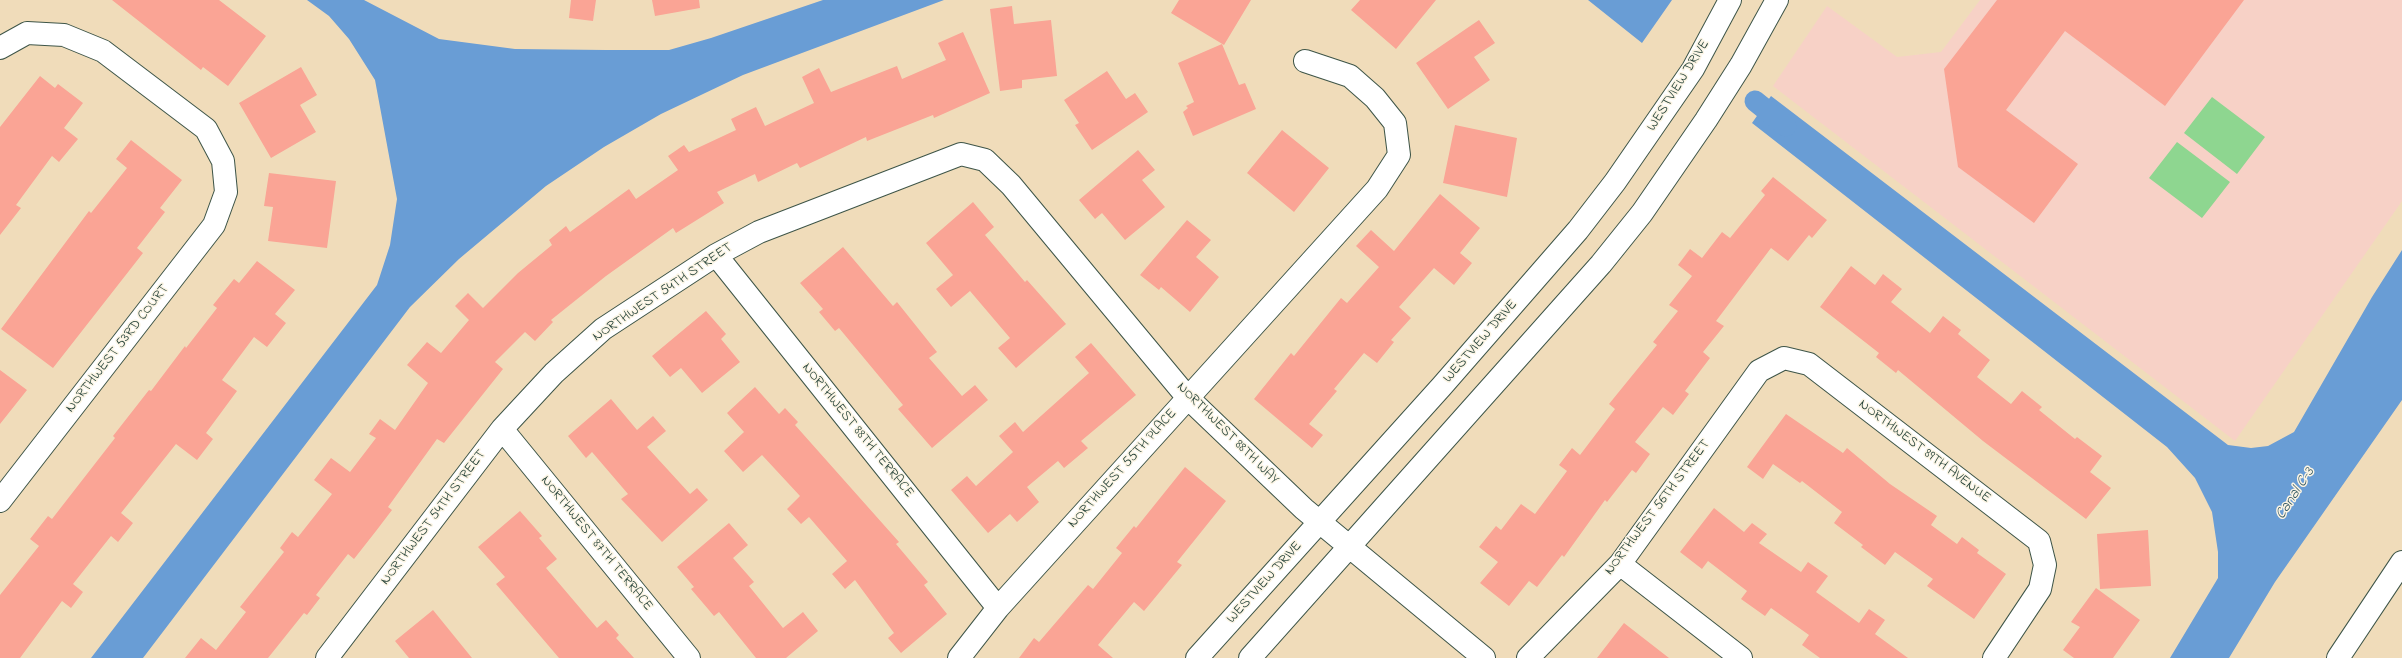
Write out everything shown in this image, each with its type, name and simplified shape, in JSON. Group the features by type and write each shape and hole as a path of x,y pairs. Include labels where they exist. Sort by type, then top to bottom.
{"main road":[{"name":"WESTVIEW DRIVE","path":"1197,658 1320,522 1578,230 1615,182 1688,75 1730,0"},
{"path":"1250,658 1564,308 1642,213 1710,114 1741,65 1777,0"},
{"name":"NORTHWEST 53RD COURT","path":"0,48 27,33 64,35 103,52 206,129 223,161 226,192 214,225 0,501"},
{"name":"NORTHWEST 55TH PLACE","path":"959,658 998,608 1377,189 1400,155 1395,123 1375,98 1350,76 1305,61"},
{"name":"NORTHWEST 54TH STREET","path":"333,655 502,429 554,372 603,329 716,255 759,232 961,154 985,160"},
{"name":"NORTHWEST 88TH WAY","path":"985,160 1016,191 1188,398 1320,522 1484,658"},
{"name":"NORTHWEST 88TH TERRACE","path":"716,255 998,608"},
{"name":"NORTHWEST 56TH STREET","path":"1528,658 1620,564 1759,371 1784,358"},
{"name":"NORTHWEST 89TH AVENUE","path":"1784,358 1809,364 2039,540 2045,565 2040,590 1994,658"},
{"name":"NORTHWEST 87TH TERRACE","path":"502,429 689,658"},
{"path":"2338,658 2402,562"},
{"path":"1620,564 1741,658"}],"shaded area":[{"path":"1980,0 2402,0 2402,201 2235,441 1773,86 1827,6 1897,57 1941,52"}],"green space":[{"path":"2212,97 2265,137 2237,174 2184,133"},
{"path":"2177,142 2230,182 2202,218 2149,178"}],"water":[{"path":"307,0 364,0 439,39 515,49 669,50 711,38 823,0 944,0 743,75 661,114 604,147 546,186 459,259 410,307 143,658 91,658 377,285 390,245 397,199 375,80 349,39 329,16"},
{"path":"1588,0 1672,0 1642,43"},
{"name":"Canal C-3","path":"1771,96 2228,445 2251,448 2268,446 2294,432 2372,297 2402,250 2402,400 2275,582 2229,658 2170,658 2218,578 2218,552 2212,512 2195,478 2167,447 1752,123"}],"building":[{"path":"112,0 219,0 266,36 228,86 203,67 201,70"},
{"path":"571,0 596,0 593,21 569,18"},
{"path":"652,0 699,0 700,8 655,16"},
{"path":"1179,0 1251,0 1224,45 1171,13"},
{"path":"1360,0 1436,0 1396,49 1351,10"},
{"path":"1997,0 2244,0 2165,106 2065,31 2006,110 2078,164 2034,223 1958,167 1944,69"},
{"path":"1012,6 1014,24 1051,20 1057,76 1022,80 1022,88 1000,91 990,9"},
{"path":"1479,20 1495,43 1474,57 1490,80 1448,109 1416,63"},
{"path":"963,32 990,93 934,118 933,115 867,141 866,137 800,168 797,163 758,182 755,174 717,192 724,203 676,233 673,228 606,276 551,320 553,322 535,341 525,332 495,362 503,369 444,443 437,439 388,507 392,510 376,531 354,559 348,554 316,595 320,598 307,615 304,613 268,658 185,658 201,638 216,650 246,612 240,607 284,552 280,548 292,532 298,537 332,494 314,480 331,458 350,472 376,438 369,434 380,419 395,430 428,383 407,365 427,342 441,353 469,320 455,306 468,293 483,308 518,273 552,245 549,240 566,226 570,232 629,189 636,199 678,170 668,156 684,145 689,152 736,130 731,119 756,107 765,126 814,103 802,77 819,68 831,92 897,66 902,79 946,60 938,43"},
{"path":"1222,44 1239,85 1245,83 1256,109 1193,136 1183,112 1188,108 1186,106 1194,102 1178,63"},
{"path":"301,67 317,95 300,105 316,132 271,158 239,103"},
{"path":"1107,71 1126,99 1135,93 1148,112 1092,150 1075,125 1079,123 1064,100"},
{"path":"40,76 55,88 58,84 83,103 64,128 78,139 59,162 52,156 16,205 21,208 0,235 0,127"},
{"path":"1455,125 1517,138 1507,197 1443,183"},
{"path":"1282,130 1329,168 1294,212 1247,173"},
{"path":"131,140 182,180 160,208 165,212 137,248 143,253 53,368 1,329 89,211 91,213 127,168 116,159"},
{"path":"1138,150 1155,170 1142,180 1165,207 1125,240 1102,213 1095,219 1079,200"},
{"path":"269,173 336,181 327,248 268,241 273,207 264,206"},
{"path":"1773,177 1827,220 1812,238 1809,235 1788,261 1771,248 1716,321 1724,326 1703,352 1710,358 1685,391 1689,394 1673,415 1663,407 1635,442 1650,454 1636,473 1632,470 1607,502 1605,500 1564,557 1562,555 1537,587 1529,581 1509,606 1480,583 1498,562 1479,547 1496,526 1501,530 1521,504 1535,514 1567,471 1559,465 1572,448 1580,455 1615,409 1609,404 1657,345 1653,342 1678,311 1669,305 1692,276 1678,265 1690,249 1702,258 1722,232 1730,238 1765,195 1761,191"},
{"path":"1440,194 1480,228 1460,253 1472,263 1454,285 1434,268 1399,307 1411,318 1391,340 1394,342 1377,363 1364,353 1334,389 1337,391 1309,424 1323,435 1312,448 1254,399 1291,353 1294,356 1341,298 1347,303 1379,267 1356,246 1371,230 1394,251"},
{"path":"973,202 994,227 985,235 1025,282 1027,280 1066,324 1016,368 998,348 1010,338 970,291 951,307 936,289 953,275 926,243"},
{"path":"1187,220 1211,240 1196,257 1219,277 1190,312 1161,287 1159,290 1140,275"},
{"path":"843,247 893,306 897,302 937,352 929,358 962,396 975,385 988,400 932,448 898,409 903,405 839,328 835,331 819,312 823,309 800,283"},
{"path":"257,261 295,290 275,314 286,323 267,347 254,337 222,380 237,391 206,433 213,439 197,460 176,444 121,513 133,523 118,542 111,536 73,584 83,592 71,608 62,601 20,658 0,658 0,595 39,546 30,539 48,516 52,519 115,438 113,436 217,308 213,305 234,279 239,283"},
{"path":"1851,266 1875,285 1883,274 1902,289 1891,302 1930,333 1943,316 1961,330 1958,334 1990,360 1977,377 2011,404 2022,391 2042,407 2039,410 2075,439 2077,437 2102,456 2090,472 2111,488 2086,519 1983,441 1898,370 1896,373 1876,357 1879,353 1820,307"},
{"path":"706,311 726,334 721,339 740,362 702,393 681,368 670,377 652,356"},
{"path":"1091,343 1136,395 1081,441 1088,448 1064,468 1058,461 1027,487 1039,502 1017,522 1010,514 988,533 951,490 967,476 976,486 1013,452 999,436 1015,422 1023,432 1089,373 1075,357"},
{"path":"0,370 27,390 0,424"},
{"path":"755,387 779,414 785,408 798,422 795,425 899,542 896,544 928,582 924,585 947,614 901,653 888,638 894,633 855,580 845,589 832,574 847,561 809,517 801,524 787,509 800,496 762,455 743,472 724,451 744,432 727,413"},
{"path":"611,399 637,430 653,416 666,431 647,447 690,494 697,488 708,500 662,542 621,499 628,494 592,452 586,458 568,436"},
{"path":"1786,414 1843,453 1847,448 1890,484 1937,516 1931,525 1957,544 1962,537 1979,550 1977,553 2006,574 1974,619 1927,586 1933,579 1895,552 1885,565 1861,547 1863,545 1834,523 1842,512 1802,481 1800,483 1773,464 1763,479 1747,467"},
{"path":"1185,467 1226,501 1177,562 1182,565 1144,611 1134,602 1098,645 1113,658 1019,658 1034,638 1039,642 1088,585 1093,589 1122,553 1116,548 1134,526 1136,528"},
{"path":"1714,508 1744,532 1752,523 1767,534 1759,543 1801,572 1808,562 1828,576 1816,592 1859,623 1869,609 1885,620 1875,634 1908,658 1820,658 1802,645 1809,635 1771,608 1765,616 1741,599 1747,591 1708,561 1702,569 1680,552"},
{"path":"520,511 542,536 539,538 557,559 546,568 597,628 606,620 619,635 616,638 634,658 559,658 496,584 505,577 478,547"},
{"path":"729,523 748,545 733,558 754,582 749,586 783,628 803,612 818,631 786,658 756,658 719,612 714,616 691,589 694,587 677,567"},
{"path":"2148,530 2151,586 2100,589 2097,534"},
{"path":"2096,588 2140,620 2113,658 2074,658 2063,650 2080,627 2071,622"},
{"path":"433,610 472,658 409,658 395,641"},
{"path":"1624,623 1669,658 1597,658"}],"waterway":[{"path":"1755,101 1786,126"}]}
